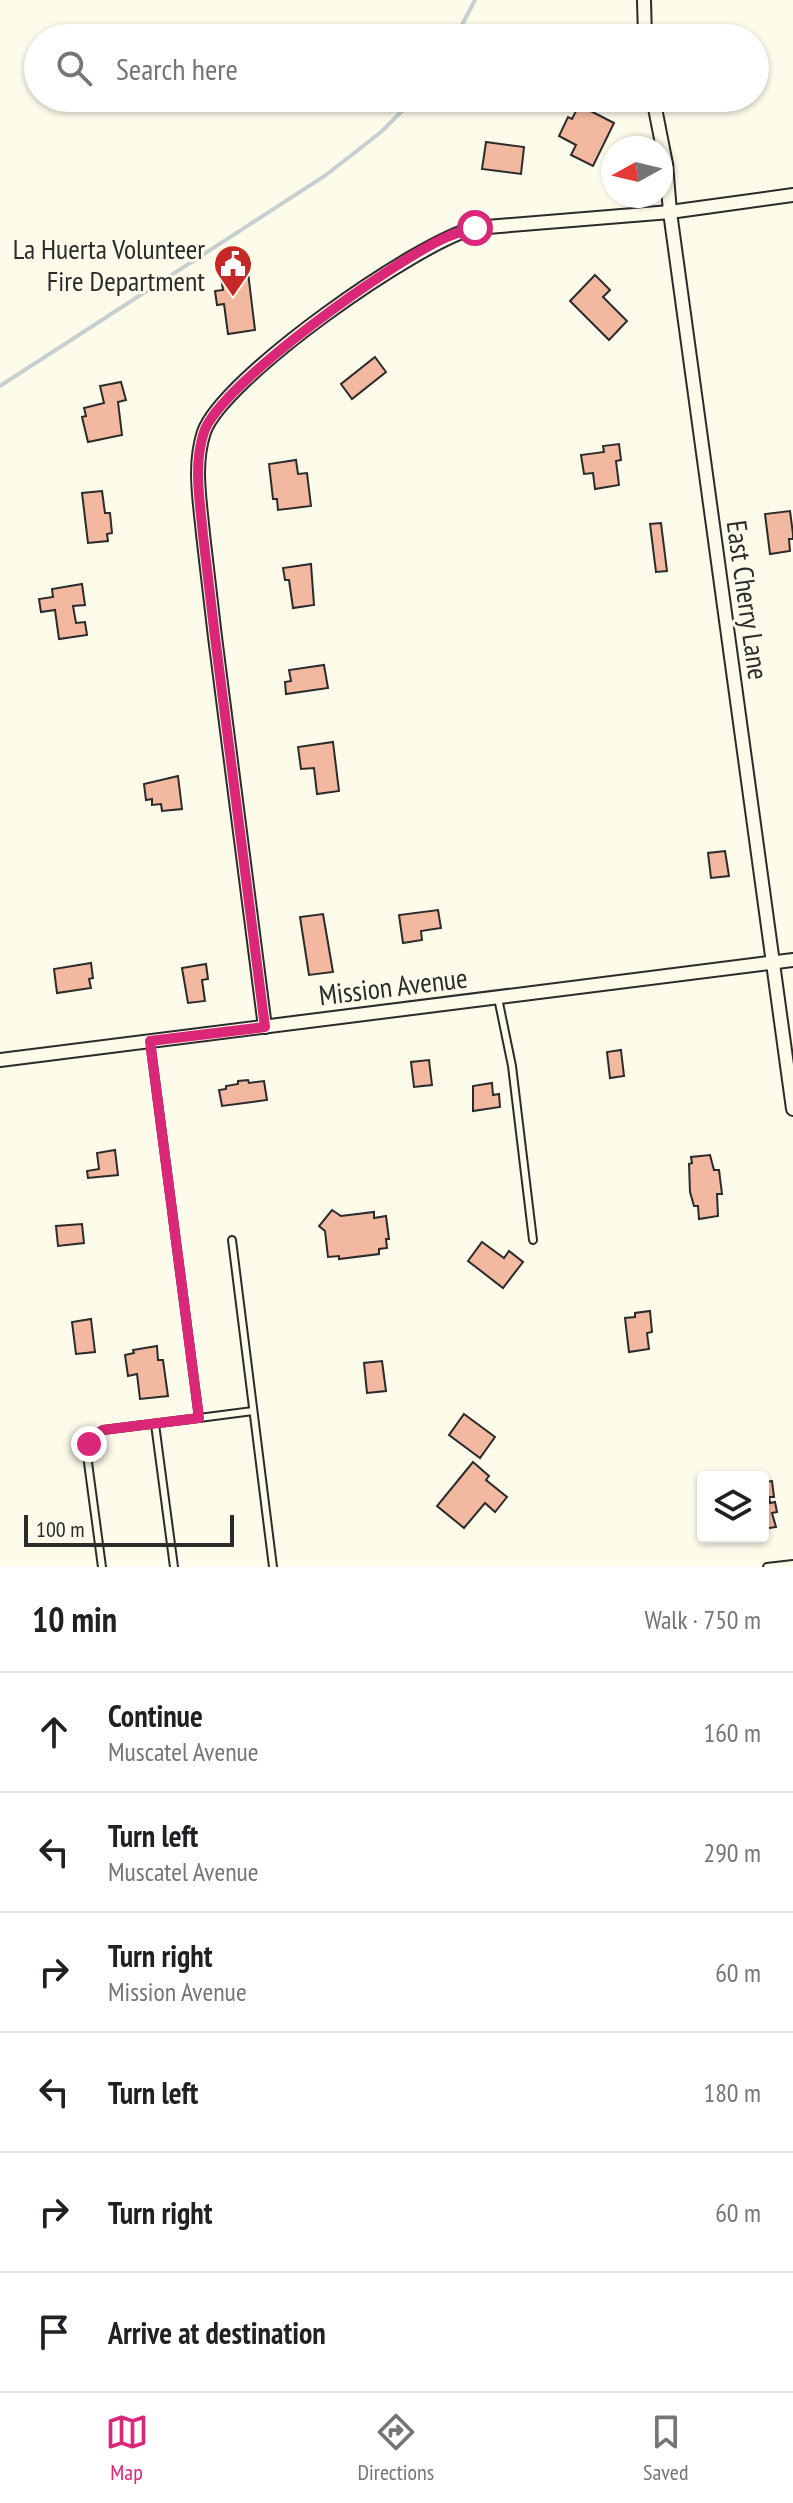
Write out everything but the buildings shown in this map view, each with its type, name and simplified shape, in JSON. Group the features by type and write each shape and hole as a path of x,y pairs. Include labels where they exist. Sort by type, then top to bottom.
{"street":[{"path":"644,0 645,24"},
{"name":"East Cherry Lane","path":"656,112 666,164 670,212 793,1109"},
{"path":"265,1027 199,496 200,452 209,421 243,382 301,333 385,274 445,238 475,228 670,212 793,195"},
{"name":"Mission Avenue","path":"0,1060 793,960"}],"lane":[{"path":"498,997 512,1066 533,1240"},
{"path":"150,1041 199,1418"},
{"path":"232,1240 273,1567"},
{"path":"102,1567 87,1455 93,1436 103,1430 253,1411"},
{"path":"155,1424 174,1567"},
{"path":"767,1567 793,1564"}],"waterway":[{"path":"462,24 475,0"},
{"path":"0,386 326,175 381,132 401,112"}],"place":[{"name":"La Huerta Volunteer Fire Department","path":"233,298"}],"route":[{"path":"89,1444 93,1436 103,1430 199,1418 150,1041 265,1027 199,496 198,471 204,433 209,421 243,382 301,333 417,253 445,238 475,228"}]}
